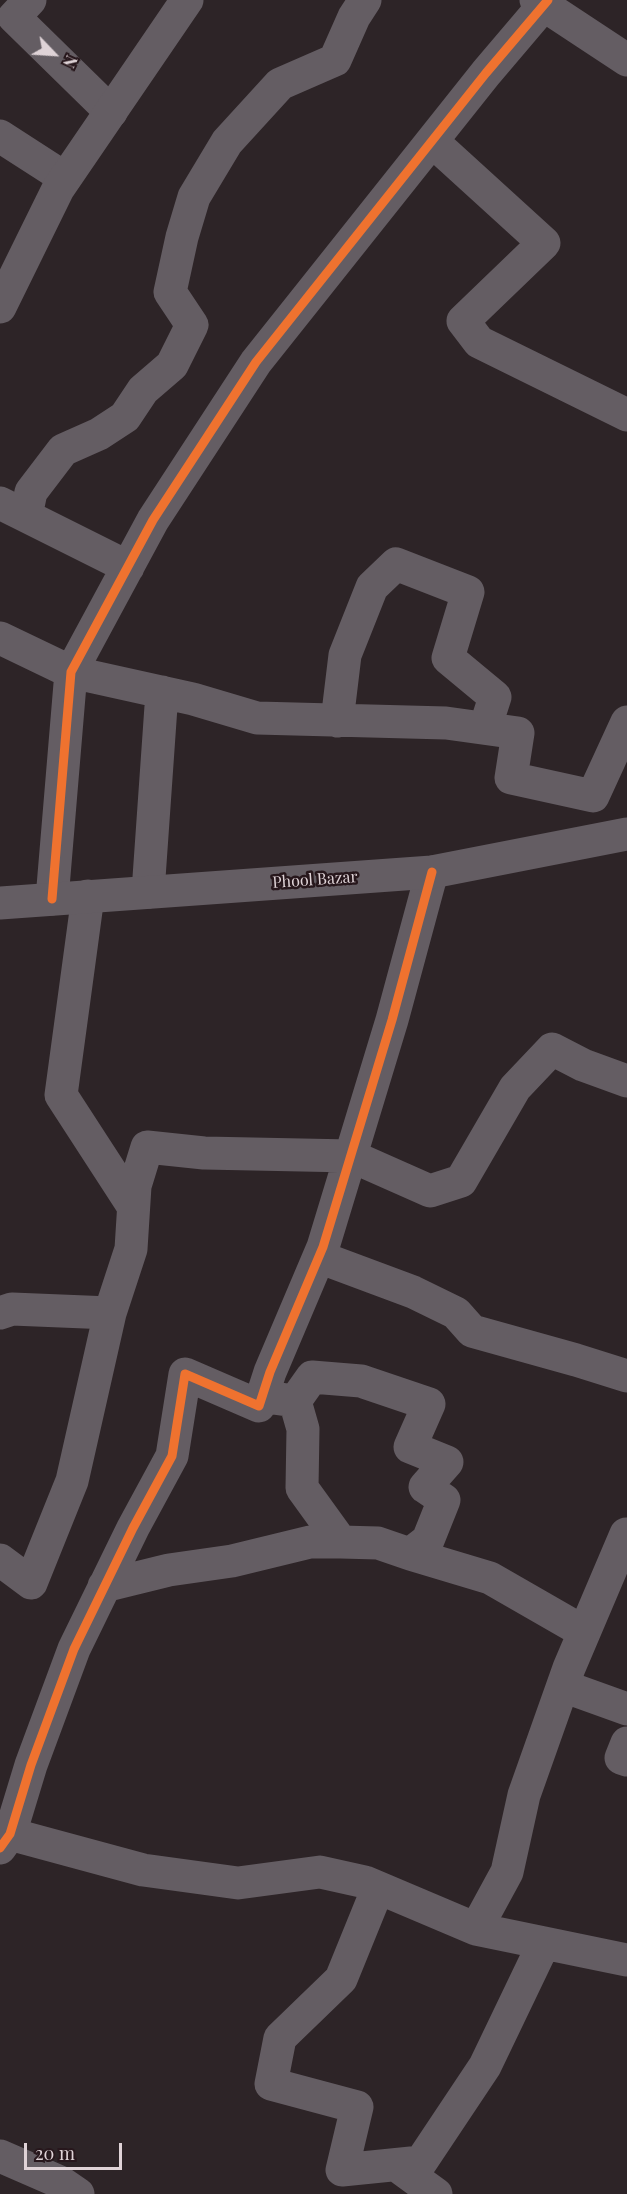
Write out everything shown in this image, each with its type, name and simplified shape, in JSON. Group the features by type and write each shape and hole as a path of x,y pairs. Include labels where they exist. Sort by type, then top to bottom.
{"street":[{"path":"30,0 14,17 111,112"},
{"path":"0,307 58,189 187,0"},
{"path":"128,567 13,510 31,492 63,450 99,434 125,417 143,390 172,365 192,325 170,292 182,237 194,197 226,142 280,84 335,60 354,17 365,0"},
{"path":"52,899 71,672 153,520 256,362 543,2 627,60"},
{"path":"0,136 65,178"},
{"path":"432,141 544,243 463,321 479,342 627,415"},
{"path":"337,721 345,655 372,587 396,564 468,592 448,658 495,697 485,728"},
{"path":"0,638 71,672 162,692 258,718 446,723 518,733 511,778 593,796 627,722"},
{"path":"148,892 162,692"},
{"name":"Phool Bazar","path":"0,903 432,872 627,834"},
{"path":"432,872 392,1020 319,1257 259,1406 185,1374 172,1456 74,1649 5,1841 143,1870 238,1883 320,1872 365,1882 476,1929 627,1960"},
{"path":"88,896 61,1095 133,1206"},
{"path":"0,1560 32,1582 72,1481 110,1313 131,1249 135,1186 147,1147 204,1153 351,1156 430,1191 461,1181 515,1088 552,1049 583,1065 627,1081"},
{"path":"319,1257 413,1292 456,1314 472,1331 627,1376"},
{"path":"0,1313 12,1309 110,1313"},
{"path":"294,1401 312,1377 361,1381 429,1404 410,1447 447,1462 425,1487 444,1500 428,1540 410,1554"},
{"path":"262,1396 294,1401"},
{"path":"294,1401 303,1429 302,1488 341,1542"},
{"path":"476,1929 507,1872 524,1795 584,1632 627,1533"},
{"path":"105,1586 169,1570 232,1561 310,1542 378,1543 490,1578 584,1632"},
{"path":"563,1686 627,1709"},
{"path":"627,1743 621,1758 627,1760"},
{"path":"378,1887 341,1979 280,2038 271,2084 357,2107 342,2170 421,2162 485,2066 544,1943"},
{"path":"0,2156 63,2183 78,2194"},
{"path":"396,2165 436,2194"}],"cycle path":[{"path":"52,899 71,672 153,520 256,362 486,73 548,0"},
{"path":"0,1848 10,1834 31,1765 74,1649 133,1528 172,1456 185,1374 259,1406 270,1372 323,1247 392,1020 432,872"}]}
